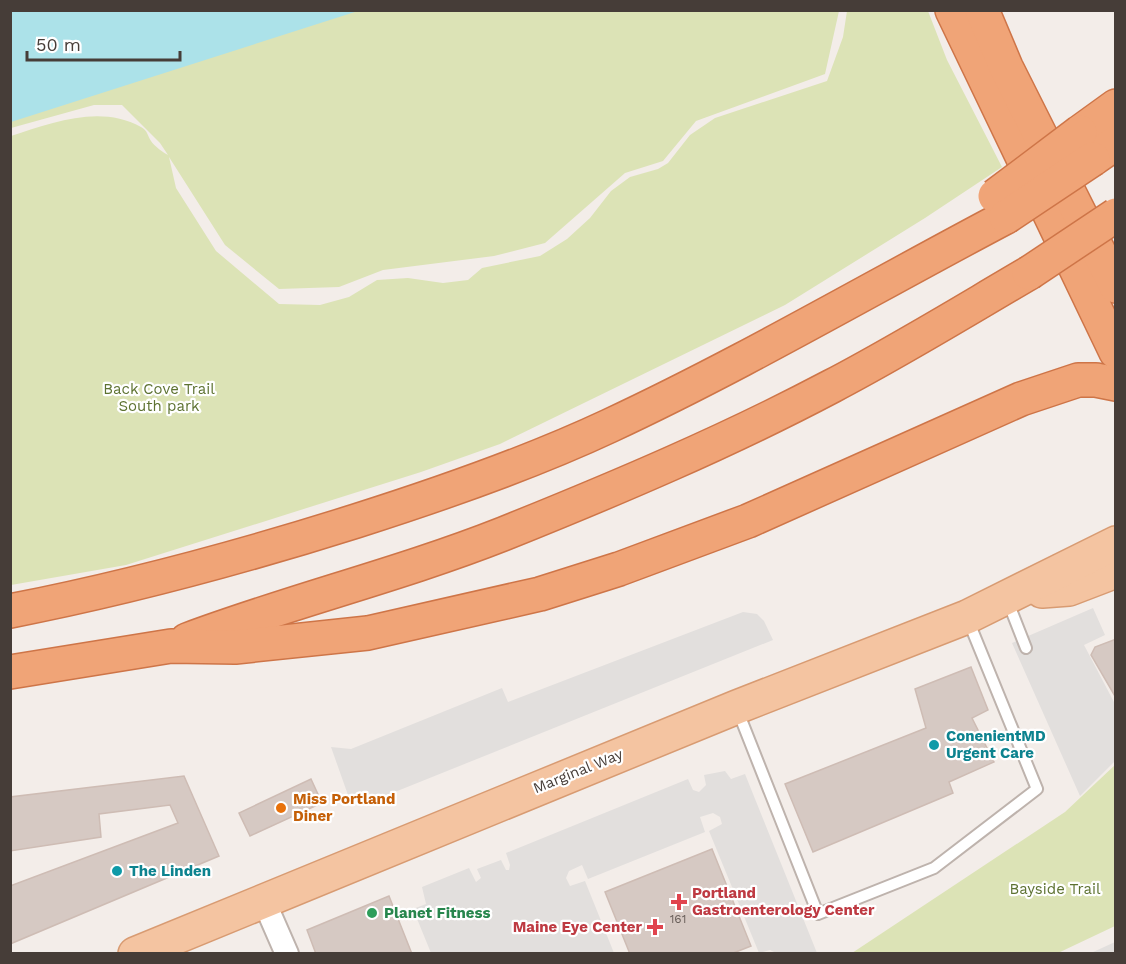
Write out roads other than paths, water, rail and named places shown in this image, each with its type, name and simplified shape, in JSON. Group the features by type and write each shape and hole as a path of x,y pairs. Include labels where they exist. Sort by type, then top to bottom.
{"highway":[{"path":"952,10 1116,352"},
{"path":"982,10 1006,68 1116,286"},
{"path":"10,610 157,579 241,557 431,496 607,427 744,358 874,286 1000,207 1096,145 1116,106"},
{"path":"171,646 239,620 400,571 500,535 741,432 833,385 1029,273 1116,215"},
{"path":"10,672 171,646 235,647 368,633 540,594 619,569 748,521 1021,399 1078,380 1096,380 1116,384"}],"main road":[{"name":"Marginal Way","path":"135,954 263,899 736,707 967,617 1116,543"},
{"name":"Marginal Way","path":"1014,595 1069,589 1116,571"}],"street":[{"path":"263,899 287,954"}],"lane":[{"path":"1014,595 1026,648"},
{"path":"736,707 818,914 934,868 1037,789 967,617"}],"water":[{"path":"11,10 358,10 358,11 11,122"}],"place":[{"name":"ConenientMD Urgent Care","path":"934,745"},
{"name":"Miss Portland Diner","path":"281,808"},
{"name":"The Linden","path":"117,871"},
{"name":"Portland Gastroenterology Center","path":"679,902"},
{"name":"Planet Fitness","path":"372,913"},
{"name":"Maine Eye Center","path":"655,927"}],"park label":[{"name":"Back Cove Trail South park","path":"159,398"},
{"name":"Bayside Trail","path":"1055,889"}]}
